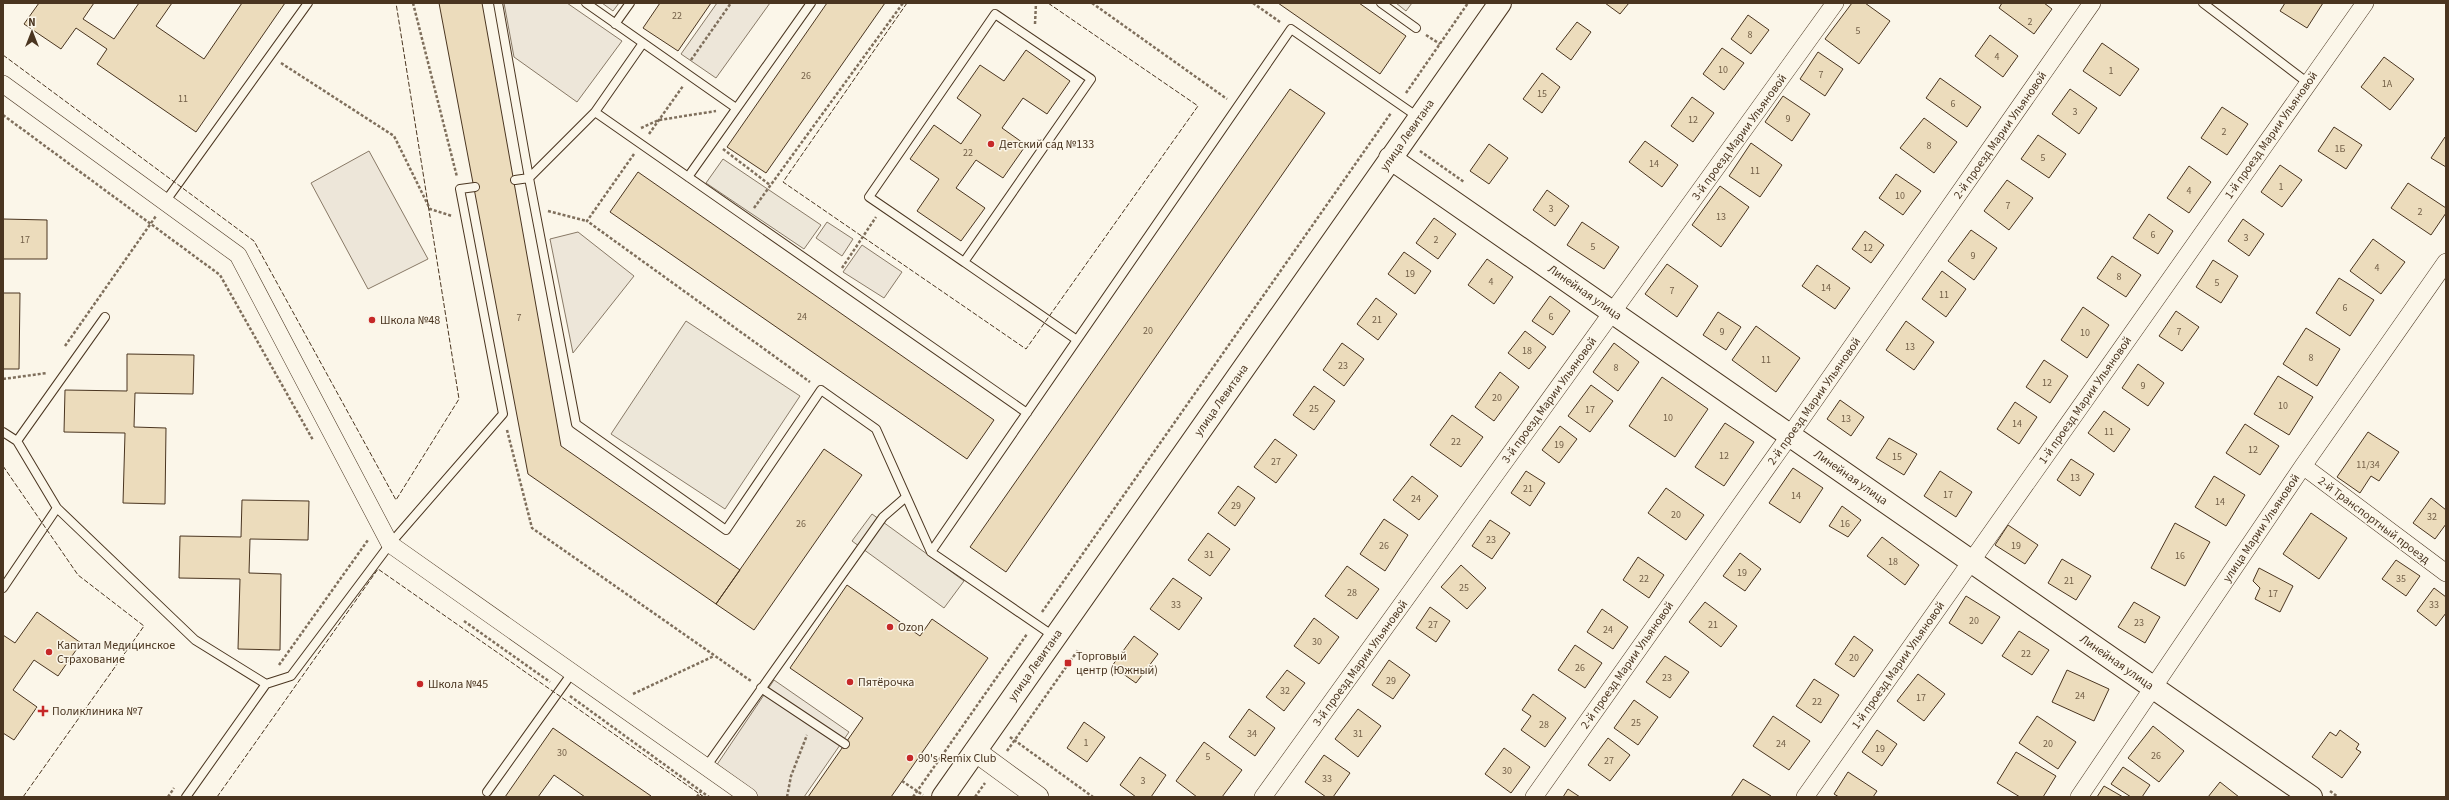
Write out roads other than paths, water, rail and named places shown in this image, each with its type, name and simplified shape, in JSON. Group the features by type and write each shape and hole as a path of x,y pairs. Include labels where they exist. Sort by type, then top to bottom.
{"main road":[{"name":"улица Левитана","path":"943,797 1500,3"},
{"name":"Линейная улица","path":"1390,158 2154,687 2310,797"}],"street":[{"name":"3-й проезд Марии Ульяновой","path":"1264,797 1835,3"},
{"name":"2-й проезд Марии Ульяновой","path":"1534,797 1790,435 2092,3"},
{"name":"1-й проезд Марии Ульяновой","path":"1805,797 2364,3"},
{"path":"3,84 238,255 390,544 749,797"},
{"name":"улица Марии Ульяновой","path":"2079,797 2303,466 2441,281 2446,262"},
{"name":"2-й Транспортный проезд","path":"2303,466 2446,573"},
{"path":"975,751 1038,797"}],"lane":[{"path":"165,202 308,3"},
{"path":"498,3 528,178 576,424 726,530 821,390 876,429 931,552 1055,637"},
{"path":"586,3 736,108"},
{"path":"615,24 630,3"},
{"path":"688,177 811,3"},
{"path":"1381,3 1416,28"},
{"path":"2203,3 2308,83"},
{"path":"964,262 1091,79 995,14 869,197 1077,340"},
{"path":"931,552 1290,29 1419,117"},
{"path":"515,180 528,178 595,112 644,44"},
{"path":"595,112 1027,413"},
{"path":"186,797 266,684 291,676 390,544 503,414 460,190 475,187"},
{"path":"16,441 105,317"},
{"path":"3,432 16,441 58,508 195,640 266,684"},
{"path":"706,767 883,517 906,497"},
{"path":"3,588 58,508"},
{"path":"487,792 572,673"},
{"path":"761,688 846,744"}],"place":[{"name":"Детский сад №133","path":"991,144"},
{"name":"Школа №48","path":"372,320"},
{"name":"Ozon","path":"890,627"},
{"name":"Капитал Медицинское Страхование","path":"49,652"},
{"name":"Торговый центр (Южный)","path":"1068,663"},
{"name":"Пятёрочка","path":"850,682"},
{"name":"Школа №45","path":"420,684"},
{"name":"Поликлиника №7","path":"43,711"},
{"name":"90's Remix Club","path":"910,758"}]}
